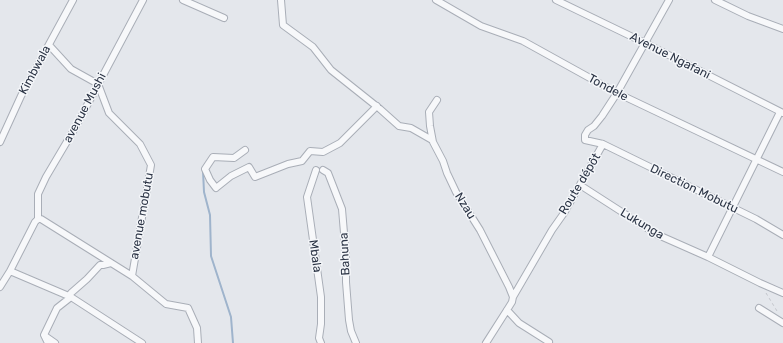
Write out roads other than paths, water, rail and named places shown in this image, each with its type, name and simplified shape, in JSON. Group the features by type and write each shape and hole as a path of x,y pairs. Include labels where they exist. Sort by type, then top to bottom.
{"street":[{"name":"Kimbwala","path":"0,142 21,96 73,0"},
{"name":"avenue Mushi","path":"38,219 38,194 46,177 75,128 143,0"},
{"path":"183,0 224,18"},
{"path":"281,0 282,25 313,47 331,70 377,106 399,126 411,128 432,140"},
{"name":"Tondele","path":"436,0 481,26 523,41 617,93 783,172"},
{"name":"Avenue Ngafani","path":"556,0 782,112"},
{"name":"Route dépôt","path":"513,297 604,144 585,140 585,135 602,116 617,93 668,0"},
{"path":"715,0 748,16 783,29"},
{"path":"49,45 71,69 98,84"},
{"name":"avenue mobutu","path":"98,84 109,113 140,144 150,166 132,276 166,304 188,308 197,328 198,343"},
{"name":"Nzau","path":"437,100 429,112 432,140 443,161 446,173 480,230 513,297"},
{"path":"246,150 234,158 213,157 205,169 216,188 231,176 249,167 255,177 288,164 302,161 310,152 323,152 340,143 377,106"},
{"path":"708,257 782,112"},
{"name":"Direction Mobutu","path":"604,144 756,219 783,235"},
{"name":"Mbala","path":"320,170 307,197 321,297 321,343"},
{"name":"Bahuna","path":"320,170 328,172 342,209 349,320 351,331 356,343"},
{"name":"Lukunga","path":"580,185 656,234 783,293"},
{"path":"0,286 10,271 35,222 38,219 41,219 132,276"},
{"path":"44,335 57,308 71,297 71,293 100,265 111,263"},
{"path":"10,271 71,297 142,343"},
{"path":"486,343 512,302 513,297"},
{"path":"759,308 783,323"},
{"path":"507,310 519,323 549,342"},
{"path":"44,335 48,343"},
{"path":"44,335 55,343"}],"waterway":[{"path":"203,171 204,192 210,215 211,256 231,317 233,343"}]}
